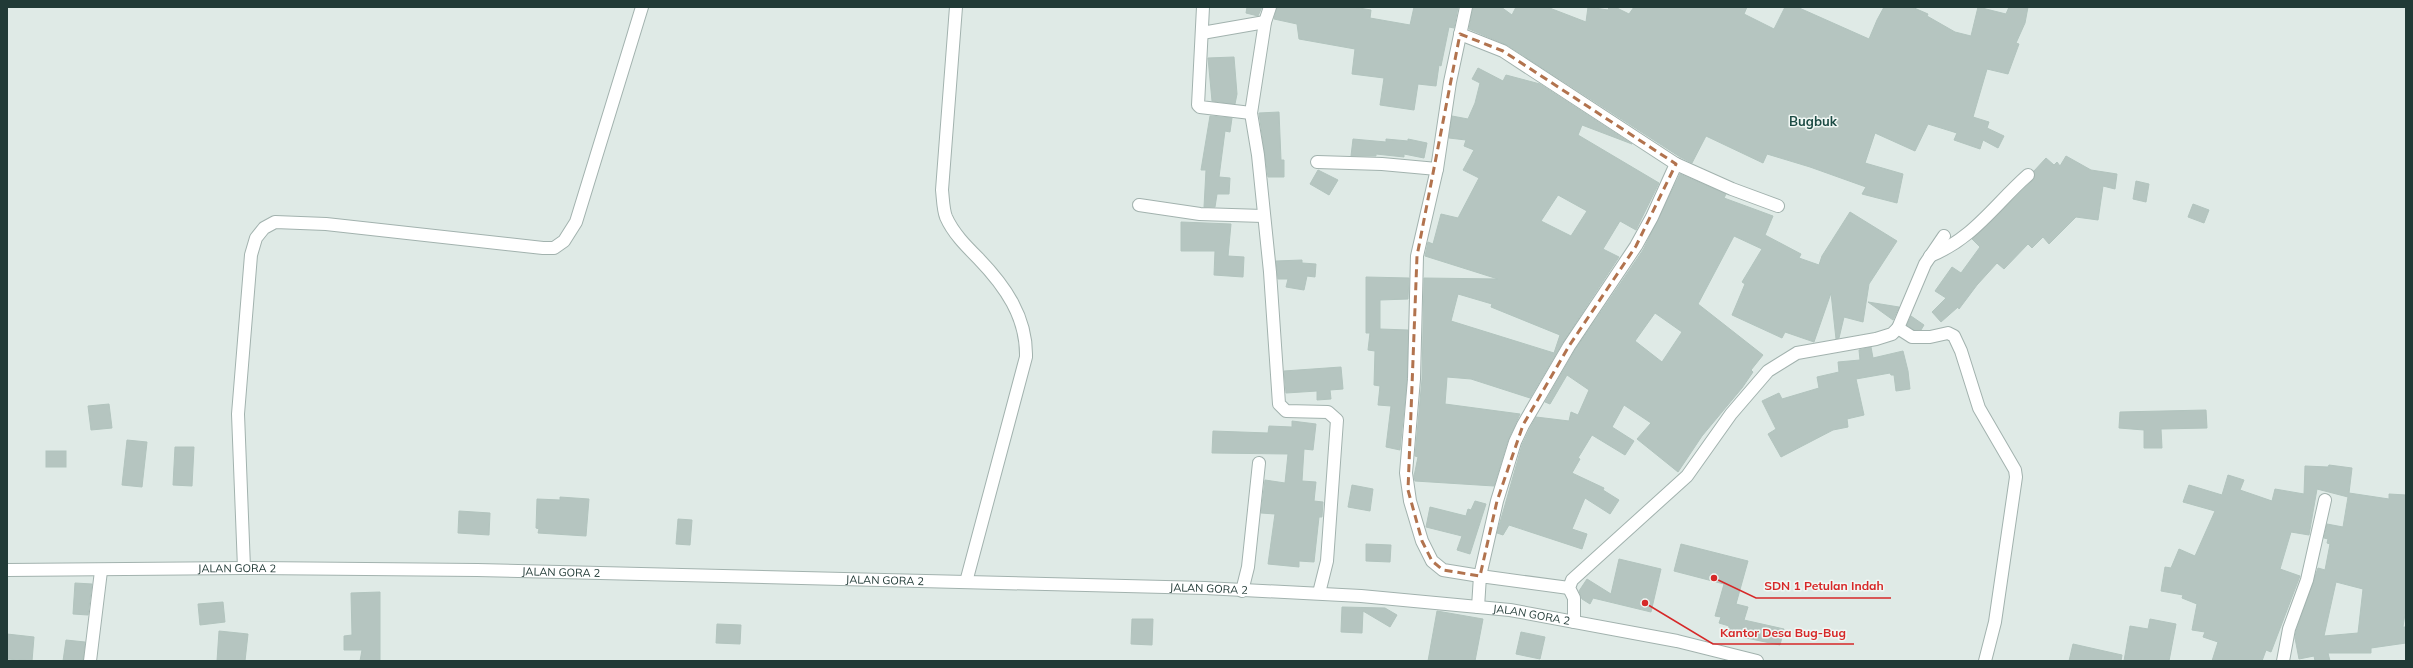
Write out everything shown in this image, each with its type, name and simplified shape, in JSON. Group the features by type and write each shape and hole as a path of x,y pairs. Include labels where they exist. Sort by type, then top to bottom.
{"street":[{"path":"244,568 238,414 251,255 256,238 264,228 275,222 326,224 528,247 554,248 564,241 576,222 642,7"},
{"path":"956,7 942,190 945,216 954,232 996,277 1011,298 1026,339 1026,357 966,582"},
{"path":"1203,7 1199,106 1251,113"},
{"path":"1270,7 1265,22 1251,113 1258,155 1263,216 1275,320 1280,407 1286,411 1328,412 1337,420 1327,561 1319,594"},
{"path":"1466,7 1437,169 1417,256 1414,379 1406,473 1408,490 1422,541 1432,561 1443,570 1569,588"},
{"path":"1202,33 1265,22"},
{"path":"1460,34 1503,51 1676,164 1712,181 1778,206"},
{"path":"1317,162 1382,164 1437,169"},
{"path":"1478,607 1480,576 1497,501 1515,442 1523,425 1569,346 1636,246 1652,217 1676,164"},
{"path":"1930,256 1960,241 1972,232 2028,175"},
{"path":"1139,205 1200,214 1263,216"},
{"path":"1574,622 1574,598 1569,588 1572,580 1687,476 1731,414 1768,371 1797,353 1876,339 1892,334 1898,328 1917,280 1930,256 1944,236"},
{"path":"1898,328 1912,337 1952,333 1961,351 1979,408 1988,426 2011,461 2016,477 1995,622 1984,661"},
{"path":"1242,591 1248,567 1260,463"},
{"path":"2282,661 2289,629 2306,580 2325,500"},
{"name":"JALAN GORA 2","path":"7,570 100,571 244,568 477,570 966,582 1319,594 1478,607 1539,615 1677,641 1757,661"},
{"path":"90,661 100,571"}],"highlighted area":[{"path":"1460,34 1503,51 1676,164 1636,246 1569,346 1523,425 1497,501 1480,576 1443,570 1432,561 1422,541 1408,490 1417,256"}],"building":[{"path":"1247,7 1262,7 1258,16 1246,13"},
{"path":"1277,7 1353,7 1371,10 1370,18 1410,25 1414,7 1458,7 1454,28 1449,27 1441,66 1439,65 1436,86 1418,84 1414,110 1380,105 1384,78 1352,74 1355,49 1299,39 1297,24 1274,19"},
{"path":"1473,7 1501,7 1512,15 1516,7 1547,7 1586,22 1588,7 1608,10 1609,7 1615,7 1629,14 1634,7 1747,7 1744,14 1774,29 1785,7 1797,7 1869,39 1884,7 1912,7 1928,14 1927,16 1955,32 1971,36 1978,7 2006,14 2009,7 2028,7 2025,23 2016,43 2019,44 2008,74 1987,69 1973,117 1989,122 1987,128 2004,136 1998,148 1983,140 1980,149 1954,140 1957,133 1928,124 1915,151 1875,133 1865,163 1903,174 1897,203 1862,194 1866,187 1810,167 1767,154 1763,163 1706,136 1692,163 1680,157 1507,45 1469,29"},
{"path":"1234,57 1237,94 1235,104 1212,101 1208,58"},
{"path":"1478,68 1503,81 1506,75 1540,84 1632,144 1582,125 1578,135 1659,183 1636,230 1620,221 1603,249 1619,257 1563,342 1530,398 1471,379 1447,377 1445,404 1520,414 1508,440 1494,486 1415,481 1414,476 1418,457 1415,456 1422,379 1424,278 1498,279 1425,256 1428,242 1433,244 1441,214 1458,218 1479,178 1463,170 1474,150 1464,146 1466,140 1449,138 1452,116 1468,119 1475,103 1480,83 1472,79","holes":["1558,195 1587,211 1571,236 1541,221","1458,294 1492,304 1491,307 1560,335 1554,353 1451,321"]},
{"path":"1279,112 1281,160 1284,160 1284,177 1268,177 1259,113"},
{"path":"1210,116 1232,118 1230,132 1225,131 1219,177 1230,178 1229,194 1217,194 1215,207 1204,207 1206,170 1201,170"},
{"path":"1353,139 1386,142 1386,139 1408,141 1408,139 1427,143 1424,158 1404,154 1404,157 1376,154 1376,156 1351,156"},
{"path":"2066,156 2091,170 2117,174 2115,189 2103,186 2098,220 2076,217 2049,244 2043,237 2032,248 2028,244 2004,269 1997,263 1977,285 1959,309 1958,307 1941,322 1932,312 1946,298 1935,291 1952,267 1961,273 1980,247 1972,239 2033,180 2034,171 2046,158 2054,165 2057,162 2060,166"},
{"path":"1318,170 1338,180 1329,195 1310,184"},
{"path":"1680,174 1726,194 1724,198 1773,216 1765,235 1801,254 1799,258 1819,265 1822,256 1850,212 1897,241 1869,284 1863,322 1844,317 1839,338 1836,339 1831,293 1814,342 1785,332 1782,338 1732,315 1745,284 1742,282 1762,249 1734,236 1698,304 1763,355 1751,370 1753,372 1742,388 1702,436 1678,472 1637,439 1651,423 1624,405 1612,427 1634,441 1625,455 1592,435 1578,458 1580,459 1572,473 1604,488 1603,490 1619,500 1610,514 1585,498 1572,529 1587,534 1582,549 1509,525 1503,535 1497,533 1522,445 1530,428 1536,417 1569,421 1571,412 1578,415 1589,390 1567,375 1550,404 1545,402 1575,350 1643,250","holes":["1655,313 1682,332 1662,362 1635,341"]},
{"path":"2136,181 2149,184 2146,202 2133,199"},
{"path":"2193,204 2209,210 2204,223 2188,217"},
{"path":"1181,222 1231,224 1228,256 1244,257 1243,277 1214,275 1215,251 1181,251"},
{"path":"1302,260 1302,263 1316,264 1315,277 1307,276 1304,290 1286,287 1288,279 1278,279 1276,261"},
{"path":"1366,277 1409,278 1408,299 1380,300 1380,329 1408,330 1407,379 1400,450 1386,447 1391,406 1378,405 1380,386 1374,385 1375,351 1368,350 1370,333 1366,333"},
{"path":"1868,302 1899,307 1893,320"},
{"path":"1911,316 1924,325 1921,330 1914,330 1907,325"},
{"path":"1871,347 1873,358 1903,351 1908,371 1910,389 1896,391 1894,375 1891,375 1890,373 1856,379 1864,415 1847,419 1848,427 1833,430 1781,457 1768,434 1776,429 1762,401 1779,393 1782,399 1819,388 1817,377 1839,372 1838,362 1860,360 1859,350"},
{"path":"1341,367 1343,389 1330,390 1331,399 1317,400 1317,391 1286,393 1284,371"},
{"path":"109,404 112,428 91,430 88,406"},
{"path":"2206,410 2207,428 2161,429 2162,448 2144,448 2144,430 2119,428 2120,412"},
{"path":"1292,421 1316,424 1313,450 1304,449 1302,481 1316,482 1314,501 1323,502 1322,517 1319,517 1314,562 1299,561 1299,567 1268,564 1275,514 1261,513 1265,480 1285,483 1288,454 1212,453 1213,431 1268,433 1269,426 1292,427"},
{"path":"127,440 147,442 142,487 122,485"},
{"path":"175,447 194,447 192,486 173,485"},
{"path":"46,451 66,451 66,467 46,467"},
{"path":"2329,465 2352,468 2349,493 2389,499 2389,494 2406,495 2406,607 2403,627 2406,627 2406,643 2371,648 2371,653 2328,653 2330,661 2315,661 2314,656 2299,659 2295,638 2296,631 2318,568 2325,570 2330,544 2327,543 2328,539 2324,538 2327,524 2343,527 2348,497 2317,489 2309,535 2291,532 2280,569 2300,576 2271,652 2266,650 2262,661 2212,661 2218,642 2203,637 2205,632 2192,630 2197,604 2182,598 2183,595 2161,591 2165,567 2171,568 2179,549 2195,556 2215,511 2183,502 2189,485 2222,495 2228,475 2244,480 2240,490 2272,501 2275,489 2304,494 2305,466 2328,467","holes":["2336,582 2363,589 2358,633 2324,636"]},
{"path":"1352,485 1373,489 1370,511 1348,507"},
{"path":"560,497 589,499 586,536 538,533 539,529 536,528 537,499 560,500"},
{"path":"1475,501 1486,504 1470,554 1457,550 1462,536 1426,527 1430,507 1466,516 1468,509 1471,510"},
{"path":"459,511 490,513 489,535 458,533"},
{"path":"678,519 692,520 690,545 676,544"},
{"path":"1366,544 1391,545 1390,562 1366,561"},
{"path":"1681,544 1748,561 1736,604 1748,607 1744,620 1784,629 1780,645 1727,634 1729,626 1719,623 1721,617 1715,616 1724,584 1674,571"},
{"path":"1619,559 1661,569 1651,612 1593,598 1590,604 1582,599 1579,591 1587,579 1611,594"},
{"path":"75,583 92,584 88,615 73,614"},
{"path":"380,592 380,661 360,661 362,650 344,650 344,636 352,635 351,593"},
{"path":"223,602 225,622 200,625 198,604"},
{"path":"1342,607 1385,608 1397,615 1390,627 1363,611 1362,633 1341,632"},
{"path":"1437,611 1483,619 1475,661 1428,661"},
{"path":"1132,619 1153,619 1152,645 1131,644"},
{"path":"2150,619 2176,624 2169,661 2124,661 2130,626 2148,629"},
{"path":"717,624 741,625 740,644 716,643"},
{"path":"219,631 248,634 245,661 217,661"},
{"path":"1521,632 1545,637 1540,659 1516,654"},
{"path":"7,634 34,637 32,661 7,659"},
{"path":"66,640 85,642 83,661 63,661"},
{"path":"2073,644 2122,655 2121,661 2069,661"}],"place":[{"name":"SDN 1 Petulan Indah","path":"1714,578"},
{"name":"Kantor Desa Bug-Bug","path":"1645,603"}],"district":[{"name":"Bugbuk","path":"1813,121"}]}
